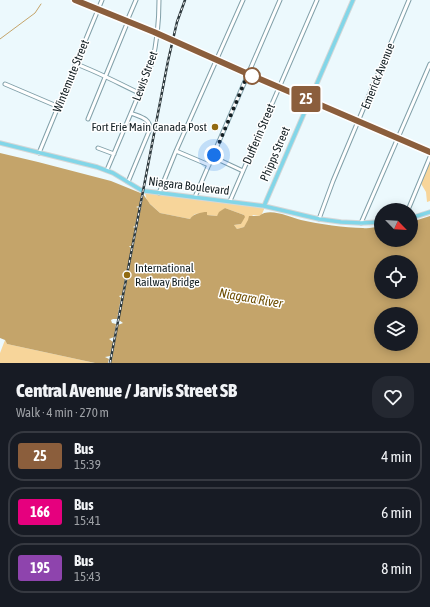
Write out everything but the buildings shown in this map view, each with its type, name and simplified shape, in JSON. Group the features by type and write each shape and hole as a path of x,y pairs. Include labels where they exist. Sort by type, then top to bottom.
{"main road":[{"path":"75,0 154,32 279,88 430,152"},
{"name":"Phipps Street","path":"264,206 353,0"},
{"name":"Niagara Boulevard","path":"0,143 107,170 141,190 264,206 319,219 341,222 374,222"},
{"path":"418,216 430,212"}],"street":[{"name":"Wintemute Street","path":"39,153 102,0"},
{"path":"127,21 136,0"},
{"name":"Lewis Street","path":"107,170 152,63 159,22 159,0"},
{"path":"159,193 243,0"},
{"path":"195,197 280,0"},
{"name":"Dufferin Street","path":"230,201 317,0"},
{"name":"Emerick Avenue","path":"319,219 409,0"},
{"path":"88,119 126,26"},
{"path":"76,64 105,76 139,93"},
{"path":"361,223 430,64"},
{"path":"5,84 58,106"},
{"path":"128,182 150,129 150,124 147,120 131,113"},
{"path":"98,148 114,154"},
{"path":"176,151 209,165"},
{"path":"213,157 243,171"},
{"path":"411,203 430,157"}],"shaded area":[{"path":"430,161 430,201 427,202 426,192 420,182"},
{"path":"145,193 265,207 262,214 259,216 253,215 244,227 237,229 234,225 241,224 244,215 225,208 217,216 207,215 207,213 195,214 190,219 160,213 147,201"},
{"path":"5,340 7,344 95,363 0,363 0,353"}],"water":[{"name":"Niagara River","path":"0,153 111,181 143,194 150,204 160,213 190,219 195,215 205,212 207,212 207,215 217,216 219,212 225,208 244,215 245,217 241,224 234,225 237,229 244,227 249,216 259,216 268,212 332,226 374,227 374,247 418,247 418,220 430,216 430,363 95,363 7,344 5,340 0,338"}],"pier":[{"name":"International Railway Bridge","path":"142,191 144,192 119,320 123,323 118,325 111,363 108,363 109,359 105,357 110,356 113,342 109,339 114,337 116,324 112,323 111,320 117,319 121,298 119,296 122,295 126,273 124,271 127,271 131,248 129,246 132,246 135,228 133,227 135,226 139,208 136,207 139,206"}],"waterway":[{"path":"0,39 35,13 41,4"}],"railway":[{"path":"110,363 168,61 177,22 185,0"}],"bus line":[{"name":"25","path":"75,0 154,32 362,124 430,152"}],"place":[{"name":"Fort Erie Main Canada Post","path":"215,127"},
{"name":"International Railway Bridge","path":"127,275"}],"route":[{"path":"214,155 248,74 252,76"}]}
